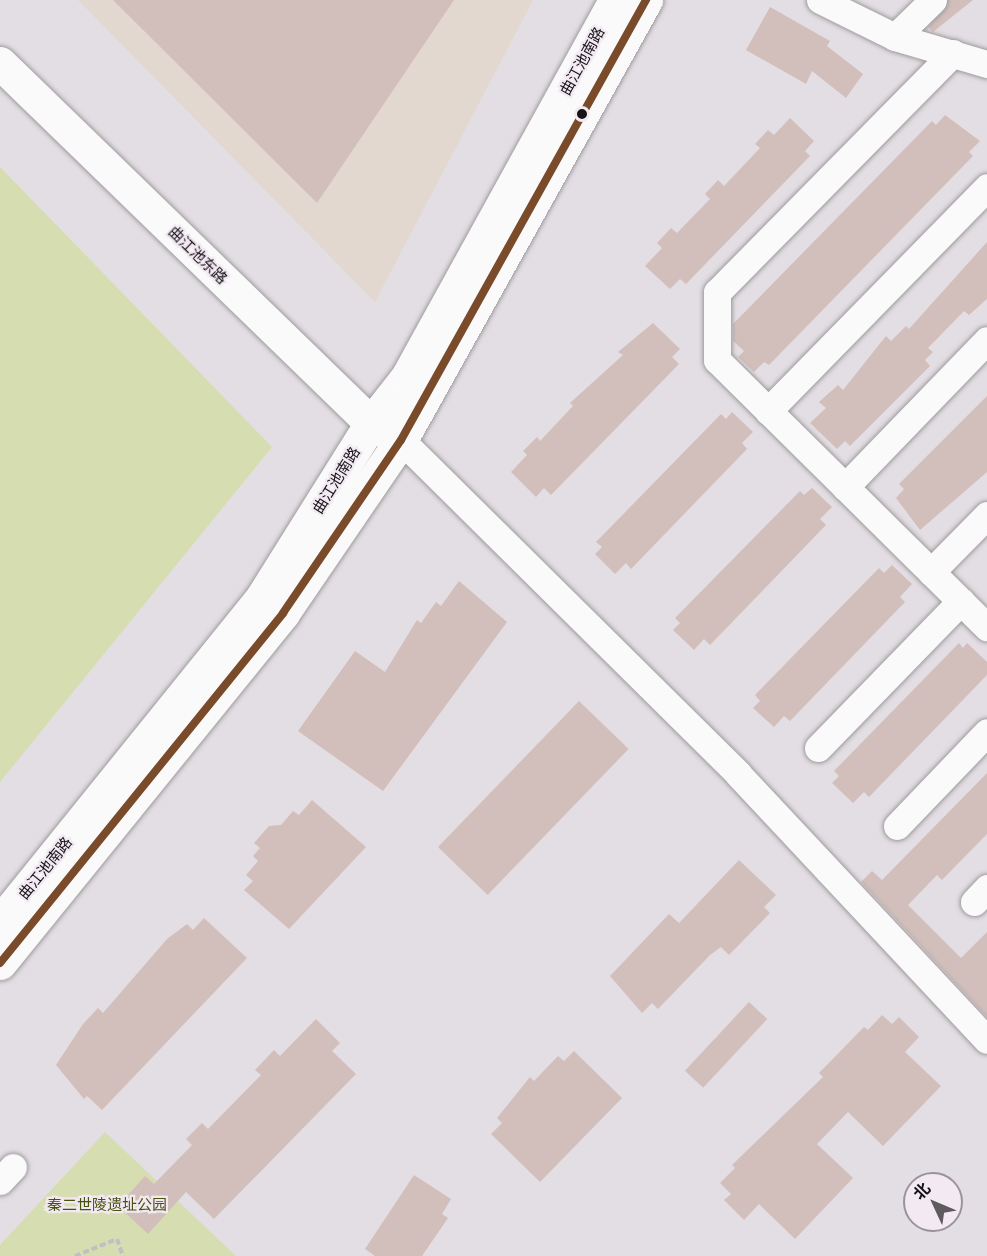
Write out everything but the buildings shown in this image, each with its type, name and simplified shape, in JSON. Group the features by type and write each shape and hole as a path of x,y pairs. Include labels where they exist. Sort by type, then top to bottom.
{"main road":[{"name":"曲江池南路","path":"0,922 262,597 371,423 407,377 615,0"},
{"name":"曲江池南路","path":"0,963 283,613 401,440 645,0"},
{"name":"曲江池东路","path":"0,63 371,423 401,440"}],"street":[{"path":"820,0 895,38 987,64"},
{"path":"895,38 933,0"},
{"path":"952,53 717,292 717,360 987,627"},
{"path":"768,411 987,187"},
{"path":"845,487 987,340"},
{"path":"401,440 738,774 987,1040"},
{"path":"931,572 987,515"},
{"path":"818,748 961,601"},
{"path":"897,826 987,732"}],"path":[{"path":"75,1256 117,1239 123,1256"}],"shaded area":[{"path":"78,0 533,0 375,302"}],"green space":[{"path":"0,167 272,447 0,782"},
{"name":"秦二世陵遗址公园","path":"105,1132 236,1256 0,1256 0,1245"}],"transit line":[{"path":"0,963 283,613 401,440 646,0"}]}
